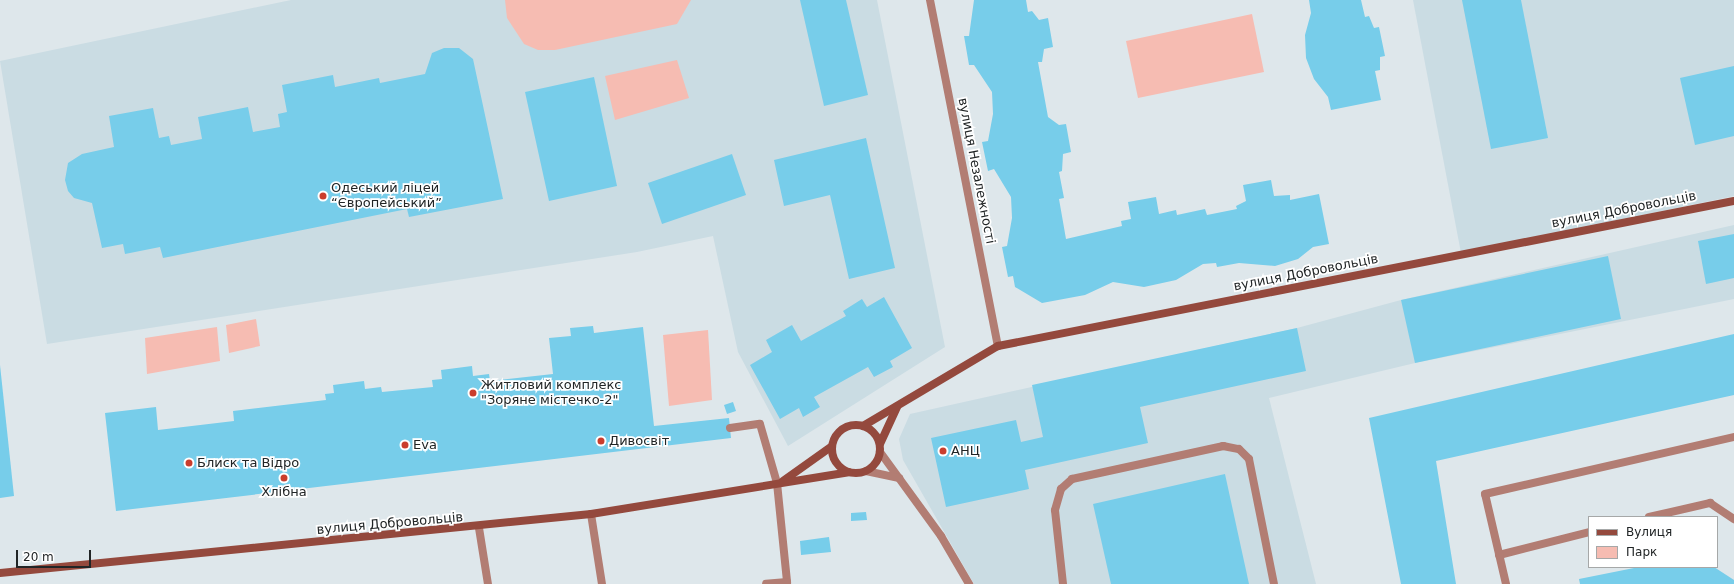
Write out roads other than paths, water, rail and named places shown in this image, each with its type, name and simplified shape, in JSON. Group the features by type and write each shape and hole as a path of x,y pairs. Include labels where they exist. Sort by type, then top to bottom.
{"street":[{"name":"вулиця Незалежності","path":"930,0 998,346"},
{"name":"вулиця Добровольців","path":"863,426 998,346 1734,201"},
{"path":"866,471 875,463 897,407"},
{"path":"730,428 760,424 779,483 787,582 766,584"},
{"path":"899,478 866,471 849,472 836,462 832,446 847,427 863,426 871,430 880,448 899,478 941,536 969,584"},
{"path":"1506,584 1485,494 1734,437"},
{"name":"вулиця Добровольців","path":"779,483 832,446"},
{"path":"1063,584 1054,510 1061,490 1072,479 1223,446 1239,449 1249,460 1274,584"},
{"name":"вулиця Добровольців","path":"0,573 479,528 591,514 849,472"},
{"path":"1653,516 1710,503 1734,519"},
{"path":"591,514 602,584"},
{"path":"479,528 488,584"},
{"path":"1499,555 1588,532"}],"place":[{"name":"Одеський ліцей “Європейський”","path":"323,196"},
{"name":"Житловий комплекс \"Зоряне містечко-2\"","path":"473,393"},
{"name":"Дивосвіт","path":"601,441"},
{"name":"Eva","path":"405,445"},
{"name":"АНЦ","path":"943,451"},
{"name":"Блиск та Відро","path":"189,463"},
{"name":"Хлібна","path":"284,478"}]}
